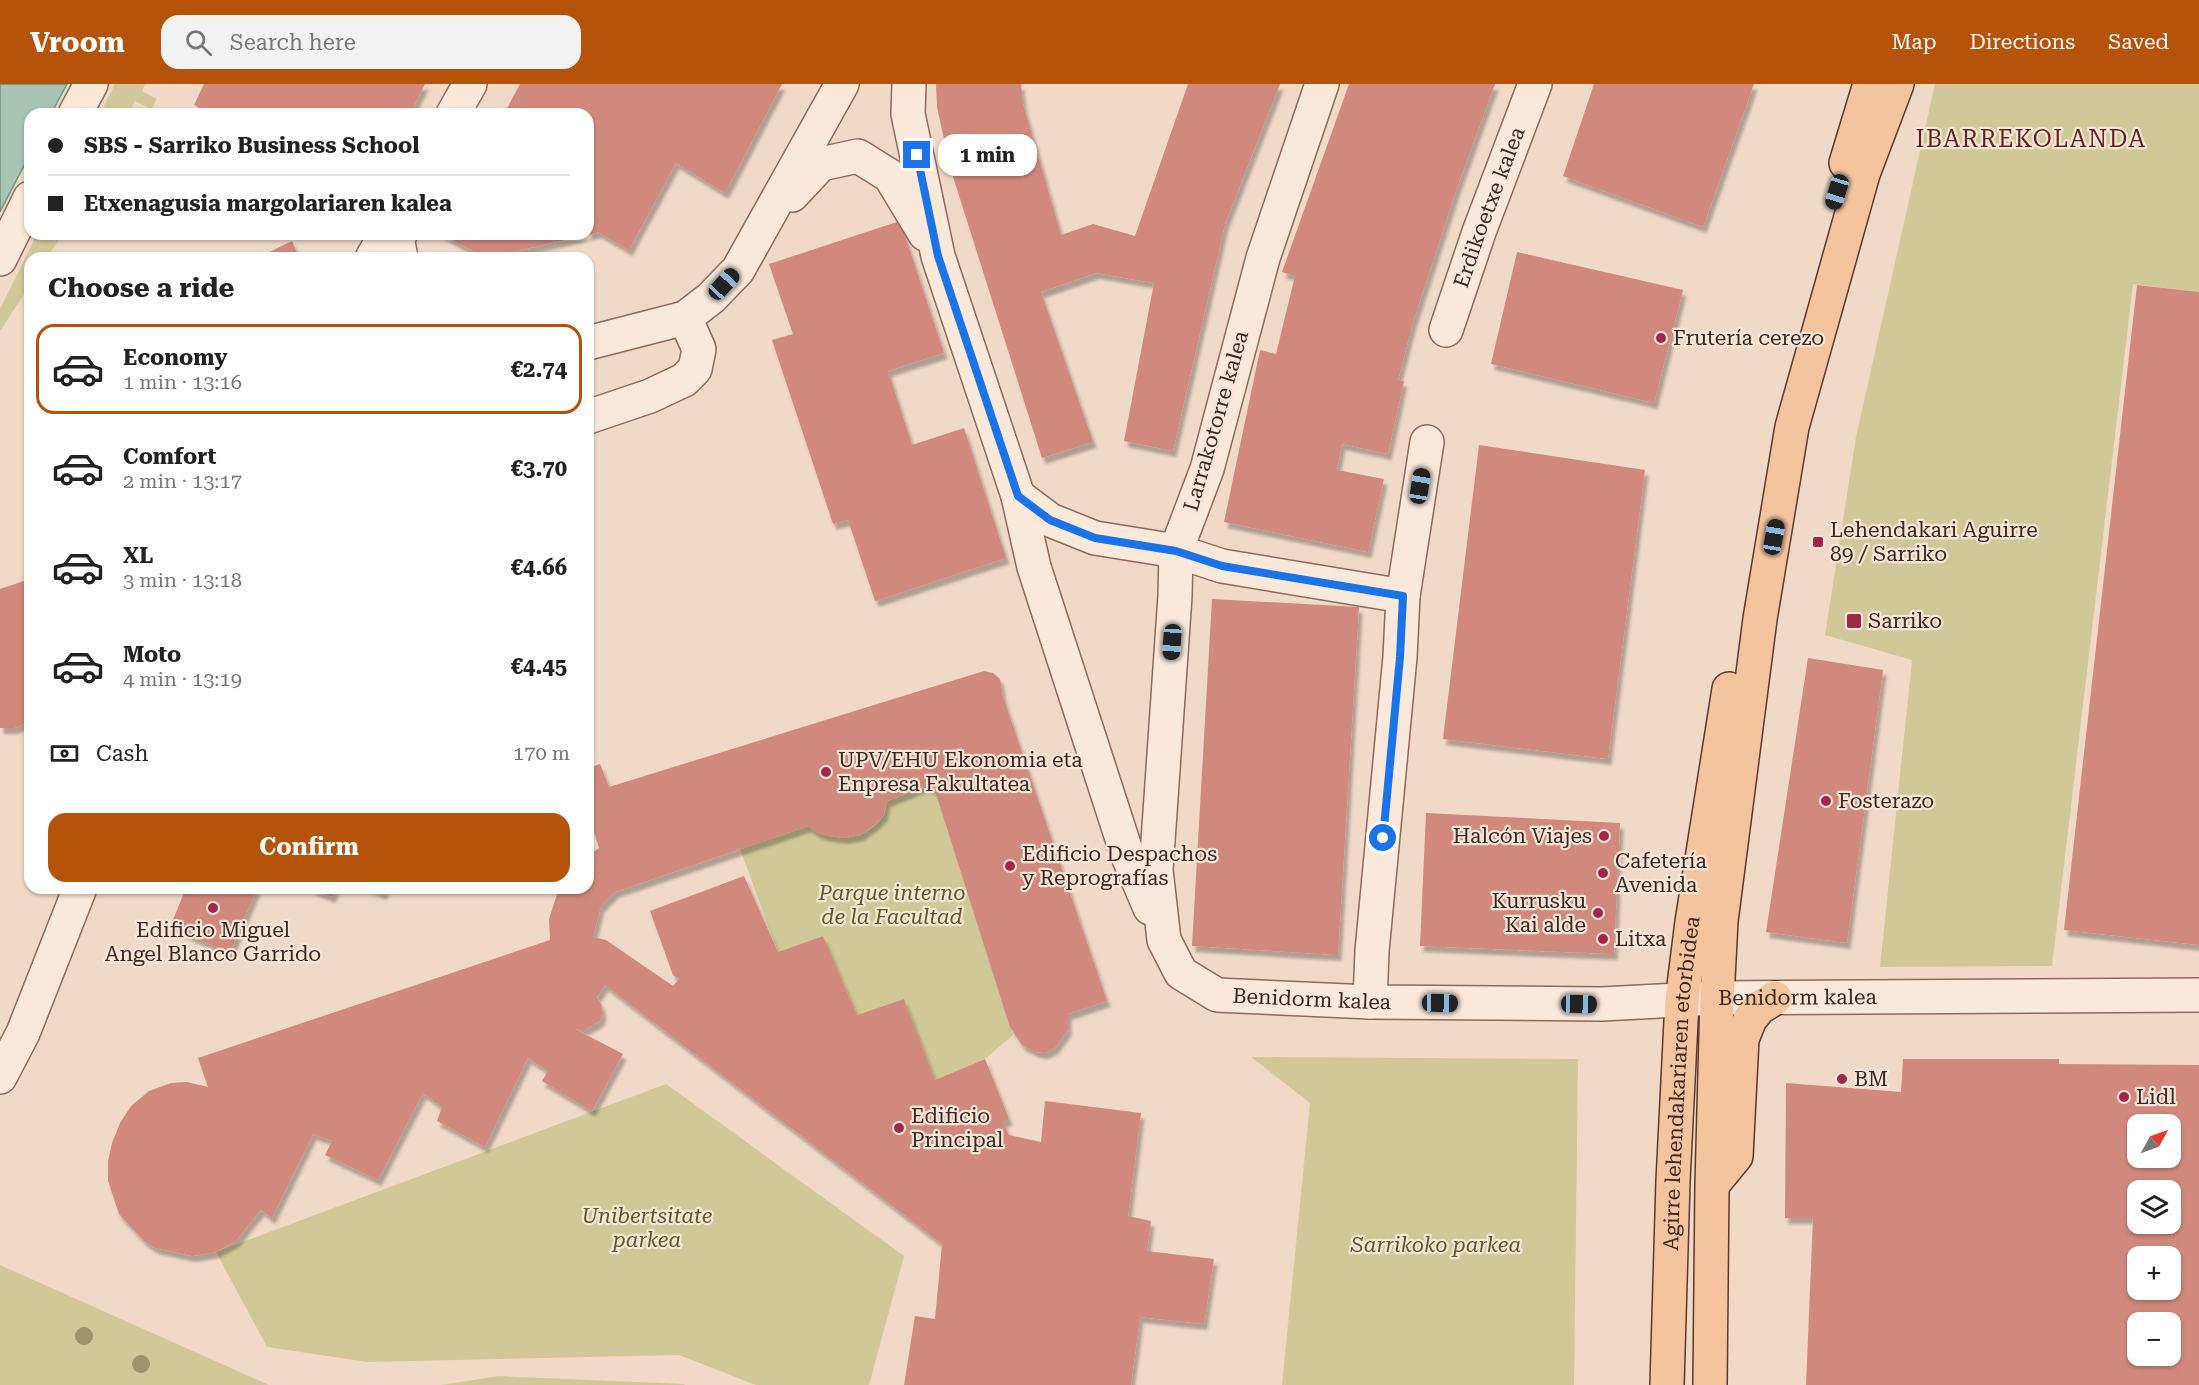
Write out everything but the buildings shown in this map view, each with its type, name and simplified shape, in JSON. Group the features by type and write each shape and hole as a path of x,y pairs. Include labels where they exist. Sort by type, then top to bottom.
{"main road":[{"name":"Agirre lehendakariaren etorbidea","path":"1667,1385 1673,1181 1682,1001 1692,922 1762,470 1810,278 1870,84"},
{"name":"Agirre lehendakariaren etorbidea","path":"1710,1385 1712,1185 1721,921 1760,619 1792,427 1863,174 1897,84"},
{"name":"Agirre lehendakariaren etorbidea","path":"1712,1185 1736,1156 1742,1039 1750,1019 1759,1008 1775,998"}],"street":[{"path":"78,108 91,84"},
{"path":"456,108 470,84"},
{"path":"594,341 684,318 711,298 738,270 842,84"},
{"path":"909,84 908,114 938,256 1018,496 1034,567 1124,843 1164,940"},
{"name":"Larrakotorre kalea","path":"1217,995 1181,973 1164,940 1156,870 1175,596 1176,551 1207,469 1263,258 1322,84"},
{"name":"Erdikoetxe kalea","path":"1446,330 1479,232 1535,84"},
{"path":"764,225 821,164 858,156 890,176 938,256"},
{"path":"0,259 24,210"},
{"path":"594,415 650,396 684,380 695,369 699,349 684,318"},
{"path":"1370,1002 1373,940 1400,657 1403,596 1427,442"},
{"path":"1018,496 1050,520 1095,538 1176,551 1222,566 1403,596"},
{"path":"0,1077 23,1033 78,894"},
{"name":"Benidorm kalea","path":"1217,995 1370,1002 1602,1005 1717,998 2199,995"}],"green space":[{"path":"115,84 145,84 142,91 157,99 152,108 135,101 132,108 103,108"},
{"path":"1935,84 2199,84 2199,292 2133,284 2052,966 1880,967 1912,660 1825,635 1856,437"},
{"path":"34,240 59,240 51,252 28,252"},
{"path":"24,260 24,294 0,331 0,309"},
{"name":"Parque interno de la Facultad","path":"925,786 934,790 937,797 1013,1035 985,1059 935,1080 904,999 857,1015 823,936 778,952 740,849 808,826 827,835 849,837 859,835 869,831 877,824 884,815 887,801"},
{"name":"Sarrikoko parkea","path":"1251,1057 1578,1059 1574,1385 1282,1385 1310,1103"},
{"name":"Unibertsitate parkea","path":"666,1084 904,1256 869,1385 756,1385 679,1355 368,1362 267,1347 216,1252"},
{"path":"0,1265 269,1385 0,1385"},
{"path":"499,1376 684,1384 685,1385 441,1385"}],"shaded area":[{"path":"0,84 67,84 54,108 24,108 24,166 0,212"}],"place":[{"name":"Frutería cerezo","path":"1661,338"},
{"name":"Lehendakari Aguirre 89 / Sarriko","path":"1818,542"},
{"name":"Sarriko","path":"1854,621"},
{"name":"UPV/EHU Ekonomia eta Enpresa Fakultatea","path":"826,772"},
{"name":"Fosterazo","path":"1826,801"},
{"name":"Halcón Viajes","path":"1604,836"},
{"name":"Edificio Despachos y Reprografías","path":"1010,866"},
{"name":"Cafetería Avenida","path":"1603,873"},
{"name":"Edificio Miguel Angel Blanco Garrido","path":"213,908"},
{"name":"Kurrusku Kai alde","path":"1598,913"},
{"name":"Litxa","path":"1603,939"},
{"name":"BM","path":"1842,1079"},
{"name":"Lidl","path":"2124,1097"},
{"name":"Edificio Principal","path":"899,1128"}],"district":[{"name":"IBARREKOLANDA","path":"2031,139"}],"route":[{"path":"917,155 938,256 1018,496 1050,520 1095,538 1176,551 1222,566 1403,596 1400,657 1383,838"}]}
